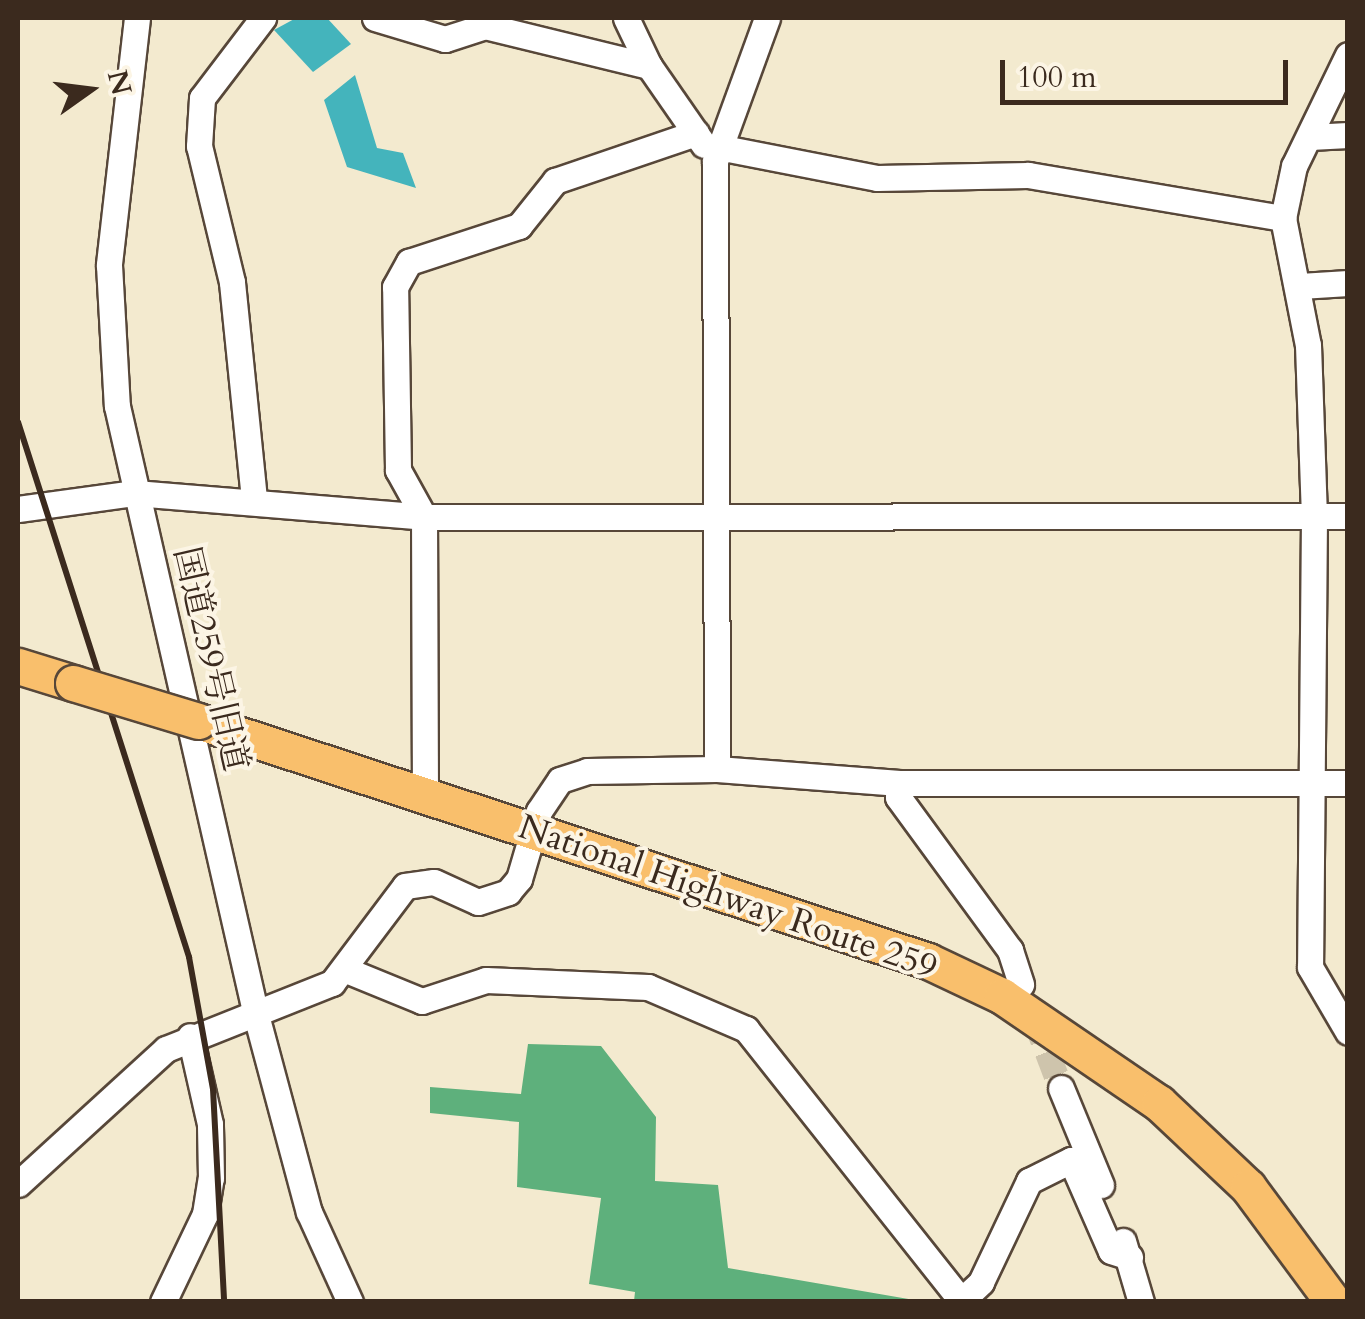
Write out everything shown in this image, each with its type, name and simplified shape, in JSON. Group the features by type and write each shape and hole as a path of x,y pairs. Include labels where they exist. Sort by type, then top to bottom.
{"highway":[{"name":"National Highway Route 259","path":"18,666 198,721 928,961 1002,996 1160,1103 1248,1187 1334,1302"}],"street":[{"name":"国道259号旧道","path":"137,18 108,302 117,406 254,1011 309,1212 350,1302"},
{"path":"254,499 232,282 199,146 202,98 264,18"},
{"path":"375,18 445,39 484,26 649,66"},
{"path":"626,18 649,66 696,134 717,154 878,178 1028,175 1283,218"},
{"path":"717,770 717,154 767,18"},
{"path":"1348,55 1294,166 1283,218 1300,286 1314,517 1310,967 1348,1032"},
{"path":"426,798 424,518 398,470 395,287 409,262 520,226 555,181 696,134"},
{"path":"1310,137 1348,135"},
{"path":"1300,286 1348,282"},
{"path":"18,508 135,493 254,499 424,518 1348,516"},
{"path":"18,1184 166,1049 190,1036 320,988 346,970 386,904 404,886 434,882 478,902 508,892 560,780 587,771 717,770 898,783 1348,782"},
{"path":"898,783 898,798 994,923 1021,984"},
{"path":"346,970 422,1001 486,980 648,987 746,1029 962,1300 981,1282 1029,1181 1072,1160 1111,1251 1130,1257"},
{"path":"163,1302 205,1214 211,1178 210,1124 190,1036"},
{"path":"1062,1088 1130,1257 1141,1302"}],"green space":[{"path":"528,1044 601,1046 656,1117 655,1181 718,1185 728,1268 920,1301 634,1301 635,1292 589,1284 601,1198 517,1187 519,1122 430,1113 430,1087 521,1094"}],"water":[{"path":"296,18 327,18 351,44 313,72 274,30"},
{"path":"355,75 377,148 403,153 416,188 347,167 324,100"}],"tunnel":[{"path":"1034,1017 1061,1088"}],"railway":[{"path":"18,422 189,957 213,1089 224,1302"}]}
